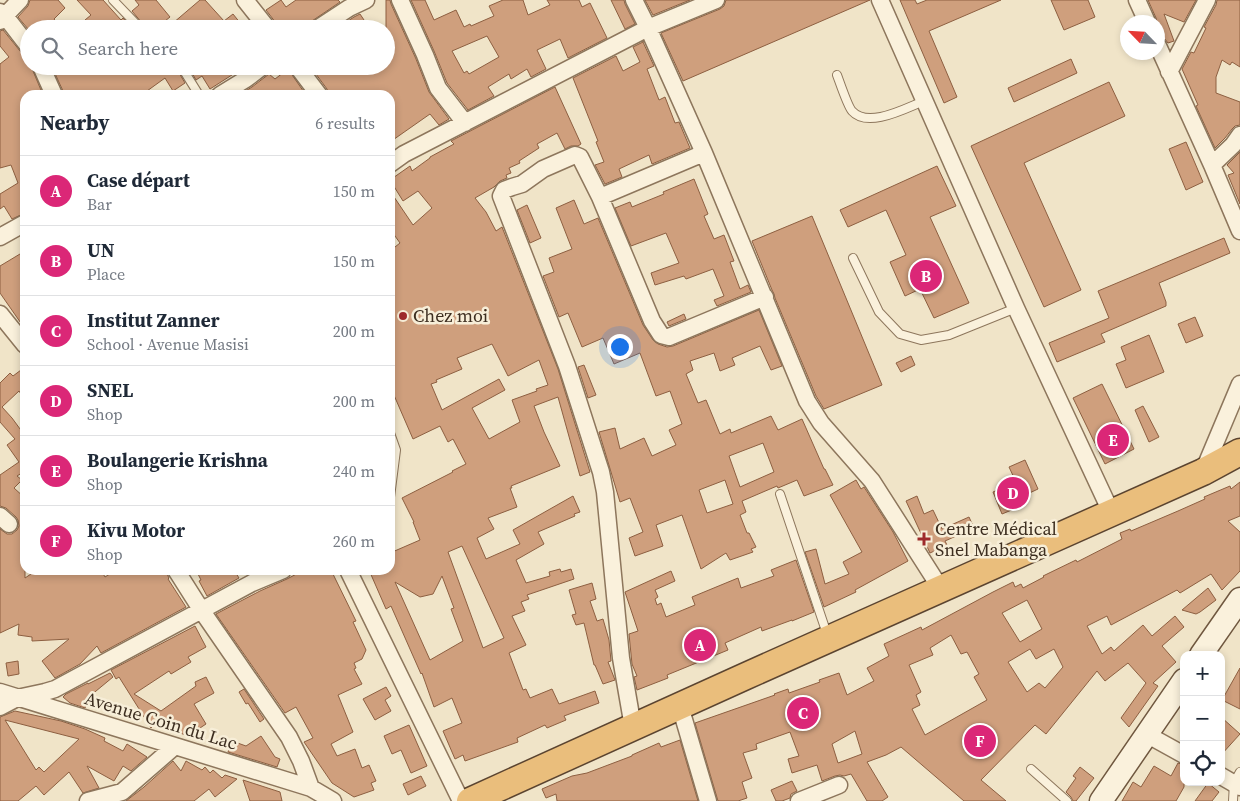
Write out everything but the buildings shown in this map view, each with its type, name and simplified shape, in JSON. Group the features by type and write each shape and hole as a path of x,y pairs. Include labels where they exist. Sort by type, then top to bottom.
{"highway":[{"path":"470,801 1203,472 1240,452"}],"main road":[{"path":"1204,651 1240,599"},
{"path":"1101,801 1180,686"}],"street":[{"path":"20,0 2,17 20,37"},
{"path":"245,0 261,20"},
{"path":"327,20 346,4 366,0"},
{"path":"400,0 438,88 465,123"},
{"path":"634,0 704,153 807,401 821,423 872,481 941,589"},
{"path":"395,160 404,154 648,28 716,0"},
{"path":"880,0 1016,308 1111,512"},
{"path":"1137,0 1144,15"},
{"path":"1169,72 1207,0"},
{"path":"1164,60 1240,231"},
{"path":"45,75 52,90"},
{"path":"228,90 251,75"},
{"path":"304,75 315,90"},
{"path":"1212,165 1233,145 1240,135"},
{"path":"600,197 704,153"},
{"path":"633,727 621,658 606,492 568,366 501,196 504,190 522,184 543,169 575,155 580,157 600,197 652,321 661,335 669,337 765,297"},
{"path":"0,237 20,226"},
{"path":"0,314 20,339"},
{"path":"1203,472 1240,384"},
{"path":"179,575 289,737 301,761 311,788"},
{"path":"350,575 461,801"},
{"path":"0,707 17,698 54,689 202,611 249,577"},
{"name":"Avenue Coin du Lac","path":"0,692 311,788 333,801"},
{"path":"680,706 708,801"},
{"path":"1146,734 1180,753"},
{"path":"88,801 122,792 175,746"},
{"path":"799,801 839,785"}],"lane":[{"path":"113,0 132,20"},
{"path":"187,75 196,90"},
{"path":"837,75 851,111 862,118 878,119 924,101"},
{"path":"853,258 879,312 900,334 922,340 949,335 1016,308"},
{"path":"780,494 829,640"},
{"path":"1031,770 1067,801"},
{"path":"1233,801 1234,779"}],"place":[{"name":"UN","path":"926,276"},
{"name":"Chez moi","path":"403,316"},
{"name":"Boulangerie Krishna","path":"1113,440"},
{"name":"SNEL","path":"1013,493"},
{"name":"Centre Médical Snel Mabanga","path":"924,539"},
{"name":"Case départ","path":"700,645"},
{"name":"Institut Zanner","path":"803,713"},
{"name":"Kivu Motor","path":"980,741"}]}
